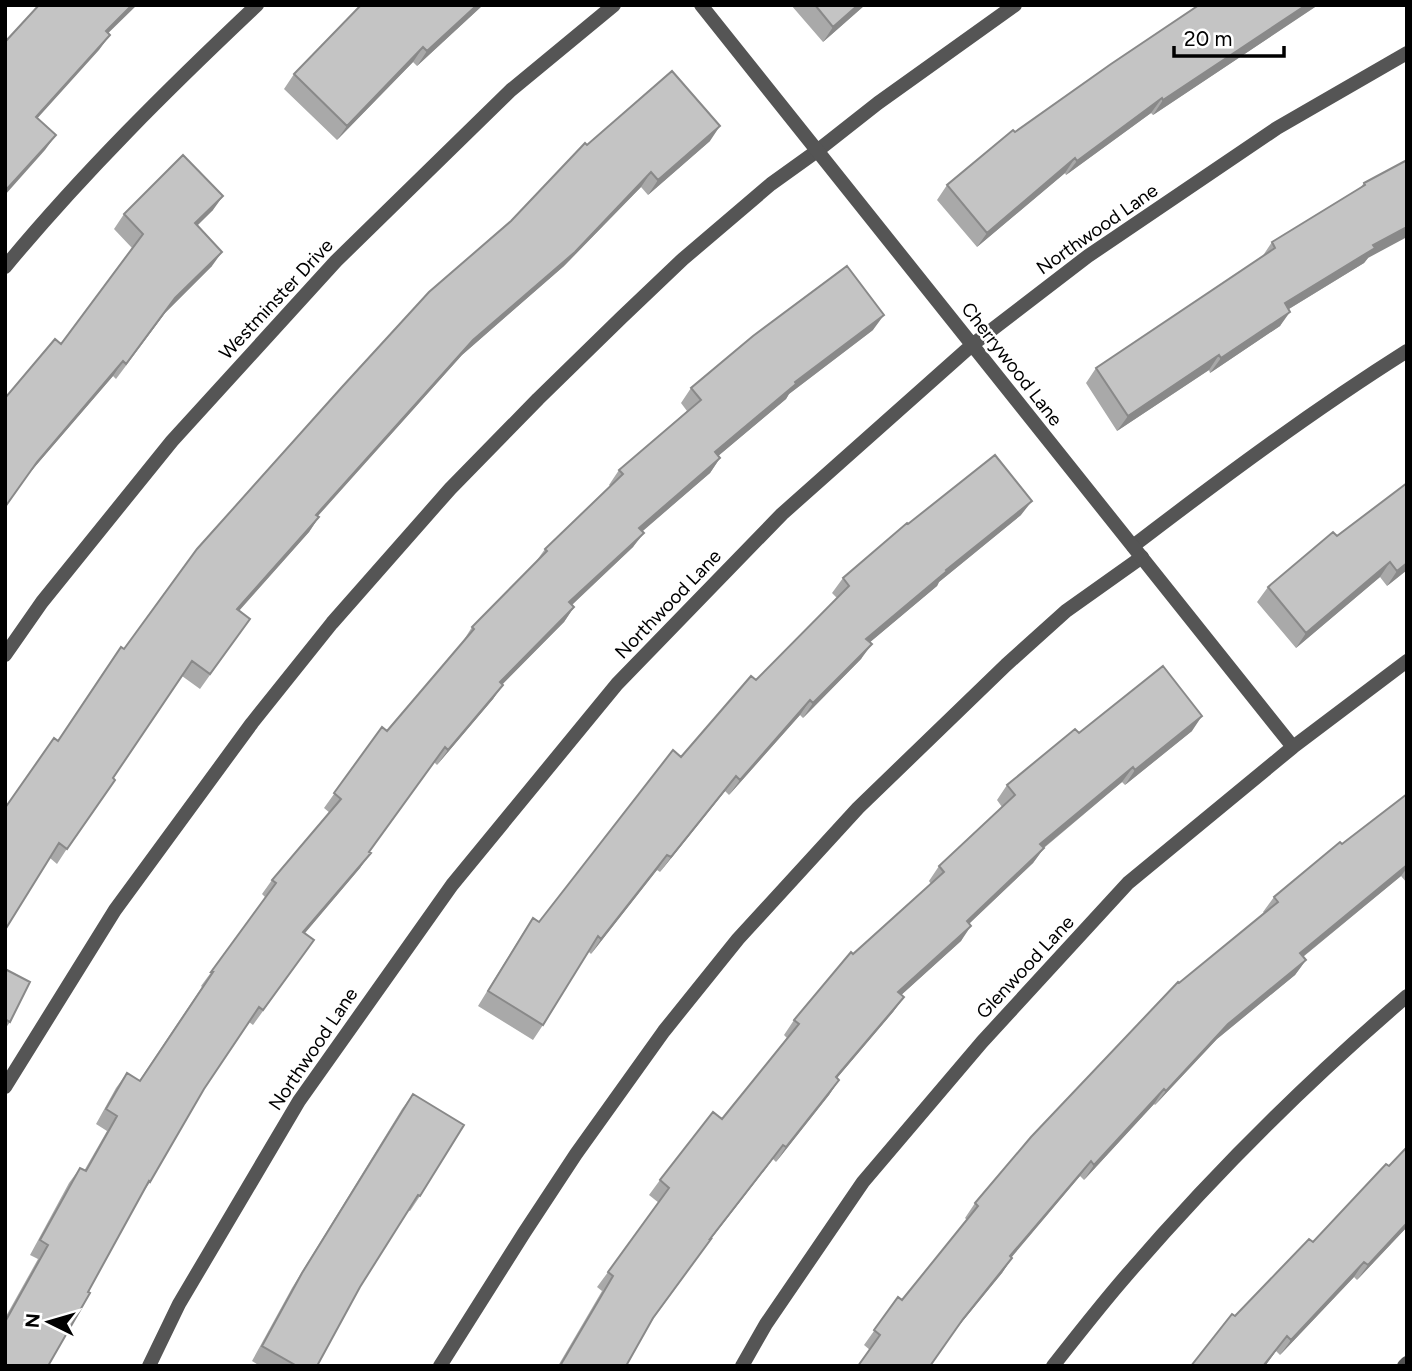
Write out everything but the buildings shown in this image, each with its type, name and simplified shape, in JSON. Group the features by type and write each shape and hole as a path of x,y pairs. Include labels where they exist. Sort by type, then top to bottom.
{"street":[{"path":"5,267 44,220 190,68 257,5"},
{"name":"Westminster Drive","path":"5,655 42,602 172,441 336,261 511,90 614,5"},
{"name":"Cherrywood Lane","path":"701,5 1293,747"},
{"path":"5,1087 115,910 251,723 332,622 450,489 547,390 683,259 771,184 1015,5"},
{"name":"Northwood Lane","path":"149,1366 179,1304 299,1101 452,885 618,684 782,514 972,345 1088,256 1266,135 1407,53"},
{"path":"440,1366 576,1154 664,1031 738,939 858,808 986,684 1137,551 1252,456 1348,388 1407,351"},
{"name":"Glenwood Lane","path":"742,1366 766,1324 863,1182 982,1042 1128,883 1293,747 1407,661"},
{"path":"1053,1366 1120,1283 1198,1196 1276,1115 1347,1047 1407,996"}]}
